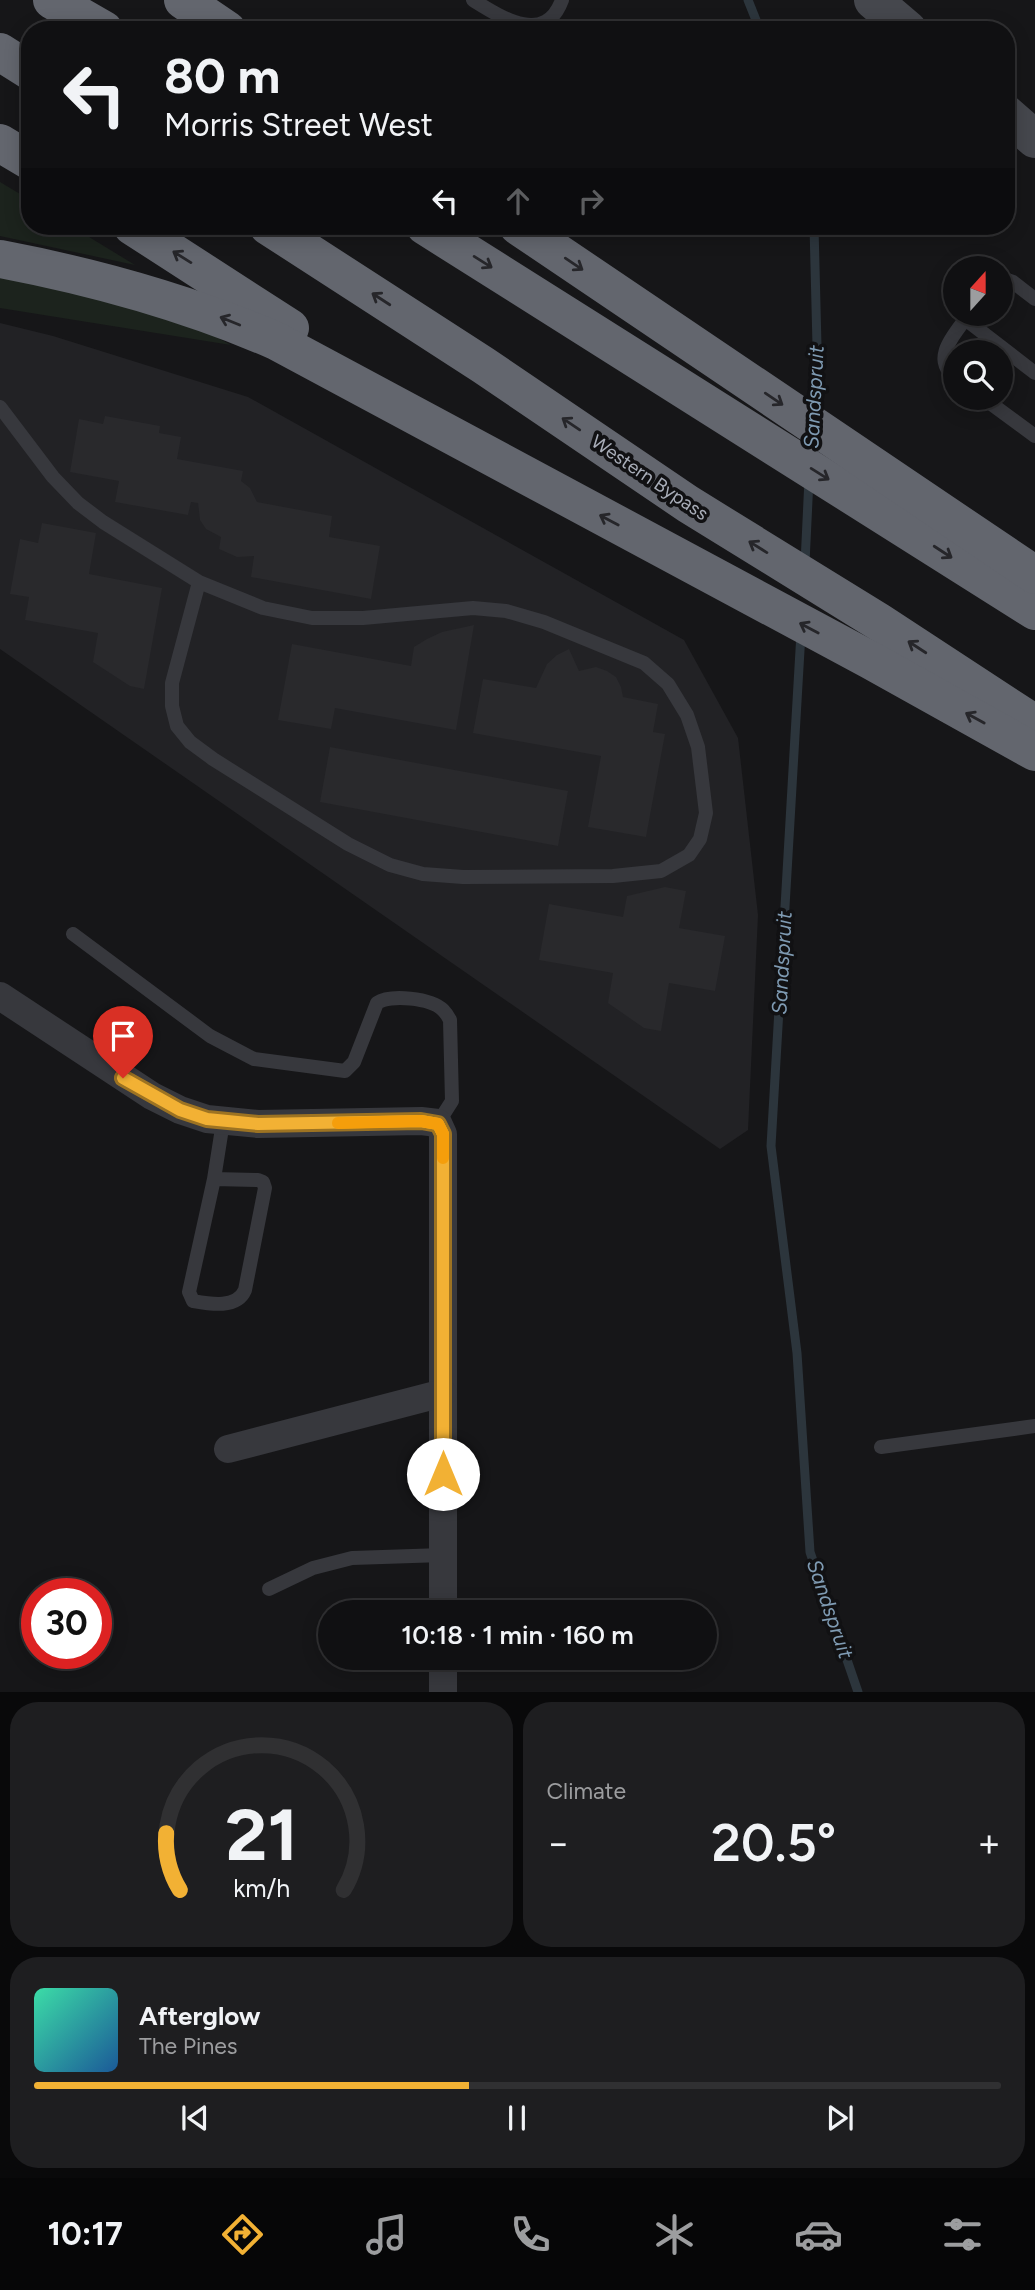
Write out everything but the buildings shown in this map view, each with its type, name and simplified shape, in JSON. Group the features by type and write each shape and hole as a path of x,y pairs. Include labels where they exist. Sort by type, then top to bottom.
{"highway":[{"path":"52,0 88,21"},
{"path":"183,0 214,21"},
{"path":"0,52 21,65"},
{"path":"0,143 21,156"},
{"path":"146,235 464,443"},
{"name":"Western Bypass","path":"282,235 483,365 688,504 879,622 1035,724"},
{"path":"439,235 700,399 1035,575"},
{"path":"531,235 718,360 1035,611"},
{"path":"0,259 81,276 225,319 276,341 1035,751"}],"main road":[{"path":"873,0 898,21"},
{"path":"1015,122 1035,139"}],"street":[{"path":"0,996 152,1096 180,1110 207,1119 258,1124 421,1121 438,1124 443,1134 443,1600"},
{"path":"228,1449 443,1393"},
{"path":"443,1670 443,1692"}],"lane":[{"path":"473,0 497,15 516,21"},
{"path":"548,21 557,13 562,0"},
{"path":"1013,282 1035,299"},
{"path":"979,326 1035,373"},
{"path":"0,407 53,477 78,503 103,522 199,582 263,608 312,618 363,618 472,608 506,611 544,622 644,663 668,684 687,715 698,747 706,813 700,839 689,855 661,871 612,876 463,877 423,874 390,864 348,844 213,759 190,742 177,726 172,706 172,683 199,582"},
{"path":"1000,410 1035,436"},
{"path":"73,934 210,1036 254,1059 345,1071 354,1062 377,1003 383,999 408,998 433,1004 443,1010 450,1020 453,1101 438,1124"},
{"path":"214,1179 258,1180 263,1182 265,1188 245,1290 241,1299 234,1303 192,1301 189,1292 214,1179 223,1122"},
{"path":"881,1447 1035,1426"},
{"path":"269,1589 313,1568 352,1558 443,1555"}],"shaded area":[{"path":"0,182 21,195 21,235 86,235 135,265 0,236"},
{"path":"0,274 192,324 231,345 0,308"},
{"path":"0,323 53,336 248,397 684,640 738,738 758,915 748,1130 720,1149 0,649"}],"waterway":[{"name":"Sandspruit","path":"748,0 756,21"},
{"name":"Sandspruit","path":"813,413 817,346 814,235"},
{"name":"Sandspruit","path":"805,563 809,479"},
{"name":"Sandspruit","path":"801,633 771,1146 797,1353 810,1552 858,1692"}],"slow traffic":[{"path":"338,1123 421,1121 438,1124 443,1134 443,1158"}],"route":[{"path":"123,1078 180,1110 223,1122 258,1124 421,1121 438,1124 443,1134 443,1474"}]}
